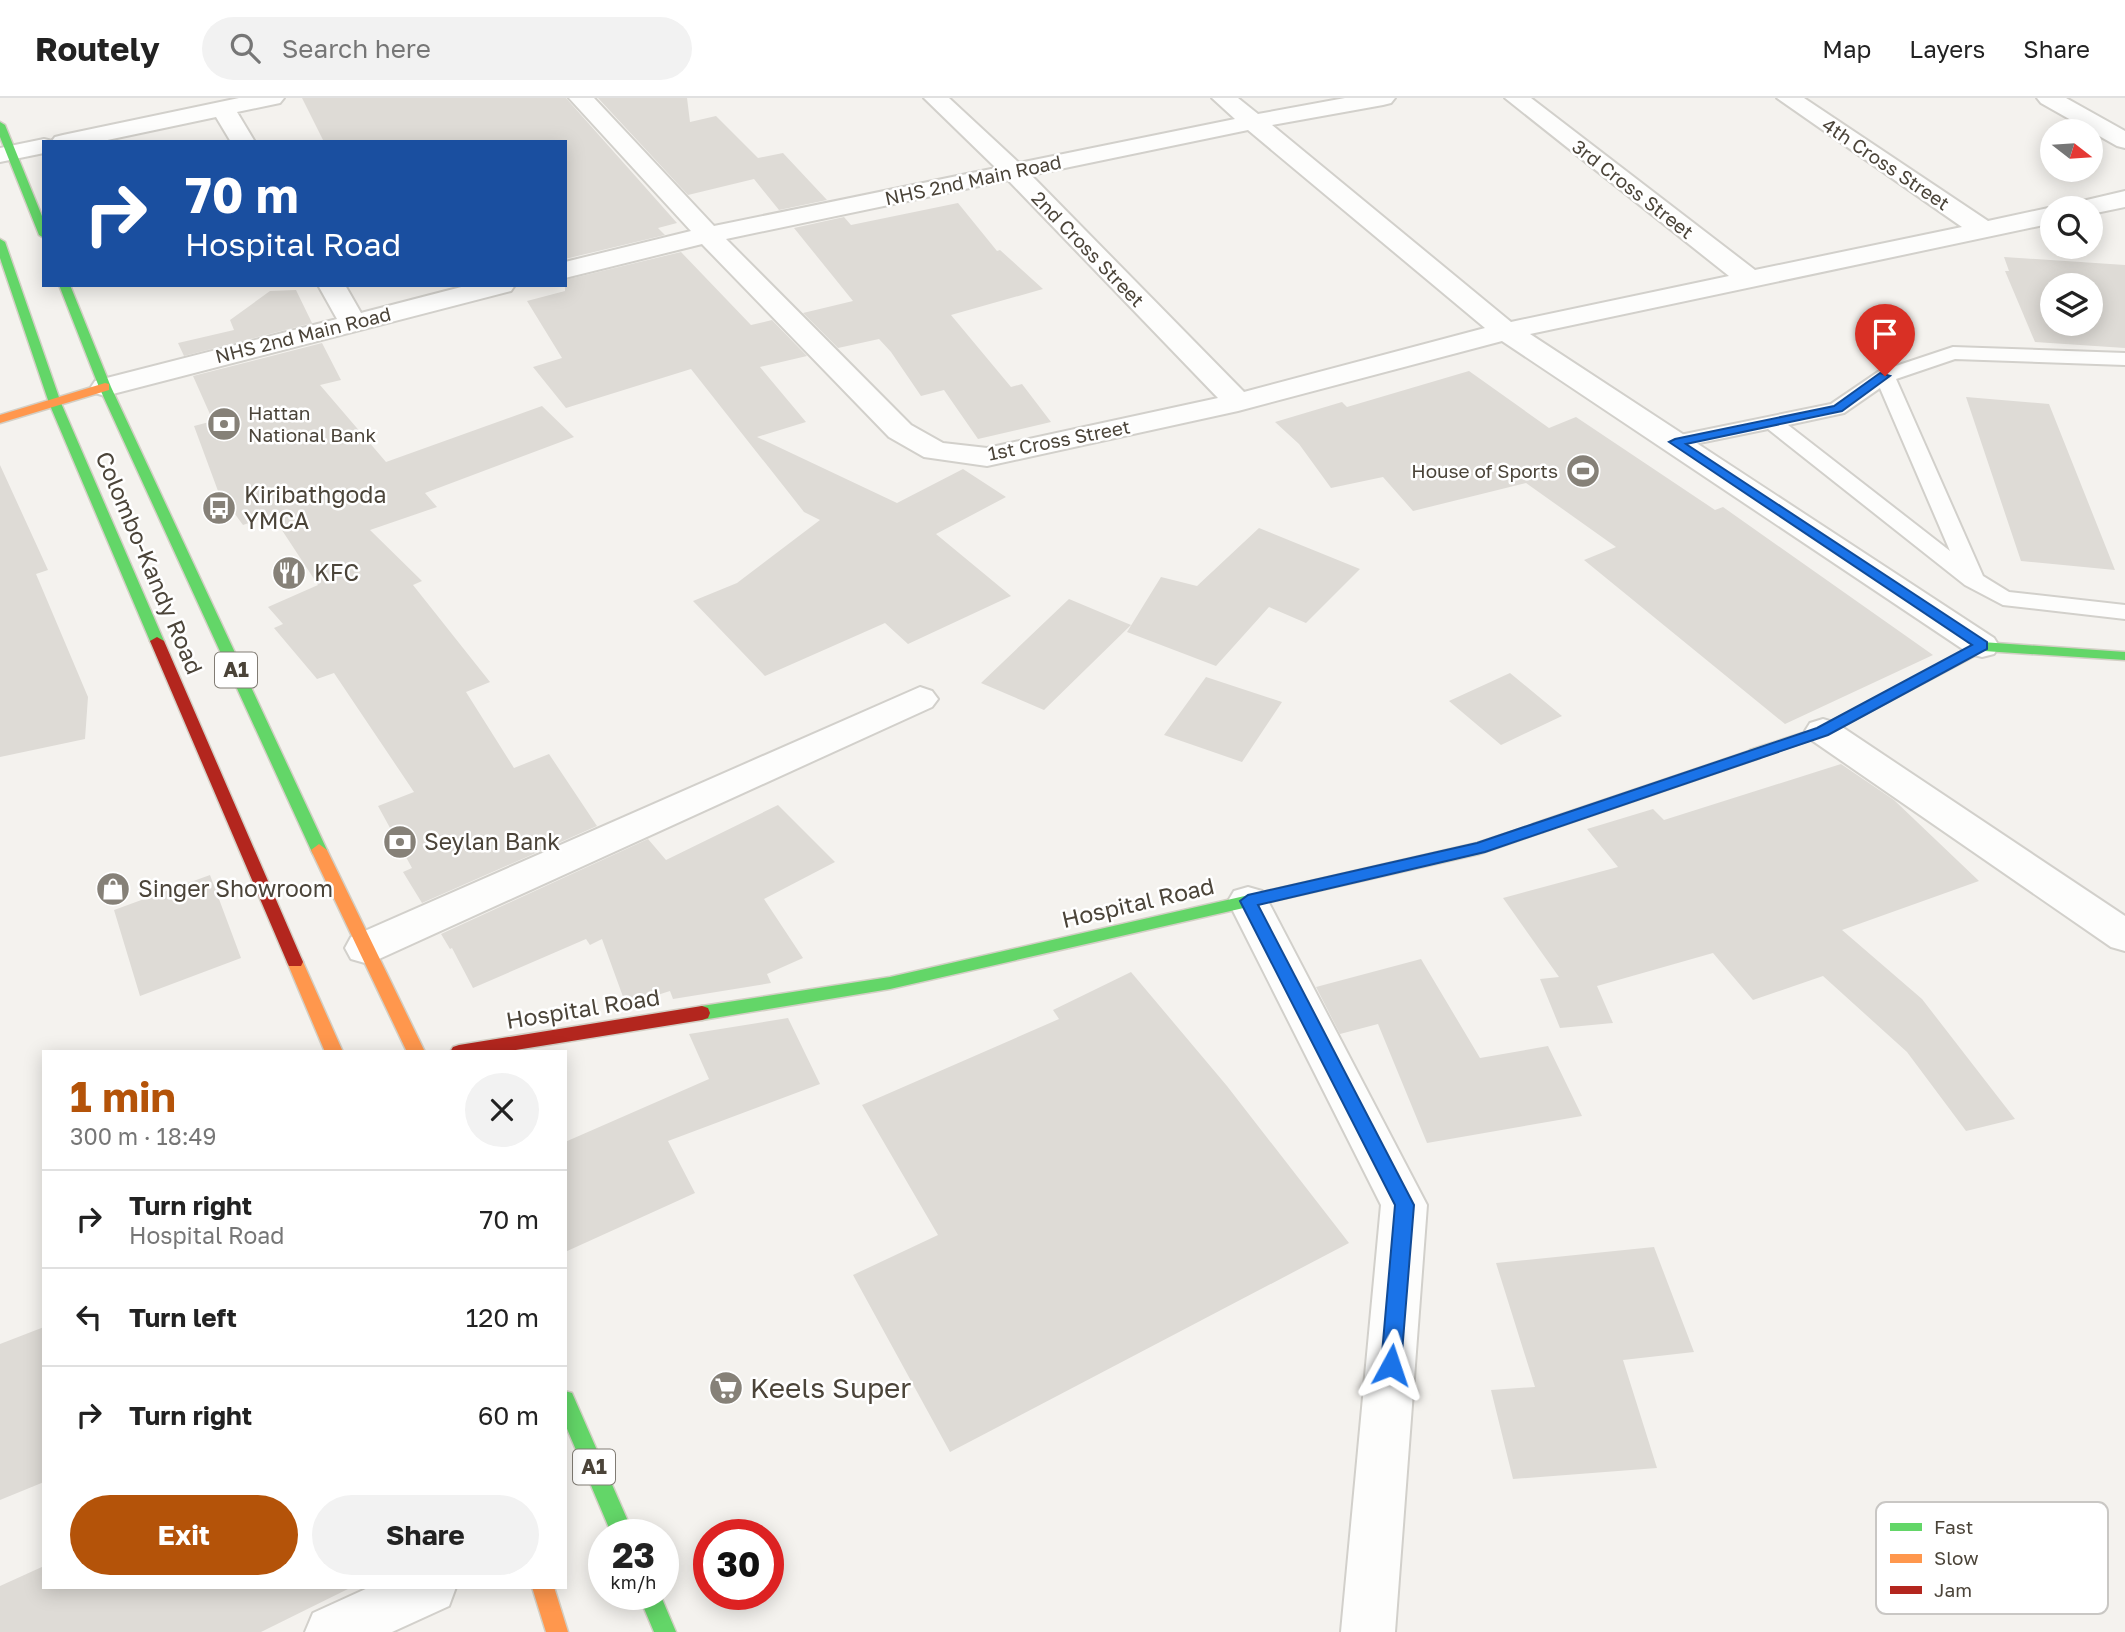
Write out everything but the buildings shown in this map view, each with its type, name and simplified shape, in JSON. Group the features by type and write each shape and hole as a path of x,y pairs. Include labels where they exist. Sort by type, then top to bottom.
{"main road":[{"path":"0,125 5,154 42,231"},
{"name":"Colombo-Kandy Road","path":"0,242 55,403 333,1050"},
{"name":"Colombo-Kandy Road","path":"65,287 105,387 365,948 415,1050"},
{"path":"0,419 105,387"},
{"path":"1982,646 2125,656"},
{"name":"Hospital Road","path":"471,1050 890,983 1479,848 1823,731 1982,646"},
{"name":"A1","path":"567,1404 616,1519"},
{"path":"543,1589 557,1632"},
{"path":"656,1610 665,1632"}],"street":[{"path":"72,140 272,98"},
{"name":"1st Cross Street","path":"581,98 708,235 900,431 935,452 987,457 1238,402 1506,331 2040,218"},
{"name":"2nd Cross Street","path":"936,98 1014,172 1238,402"},
{"path":"1224,98 1506,331 1982,646"},
{"name":"NHS 2nd Main Road","path":"567,270 708,235 1252,122 1383,98"},
{"name":"3rd Cross Street","path":"1517,98 1750,279"},
{"name":"4th Cross Street","path":"1789,98 1983,229"},
{"path":"2049,98 2125,141"},
{"path":"223,108 242,140"},
{"path":"5,154 42,146"},
{"path":"2103,204 2125,199"},
{"path":"332,287 353,322"},
{"name":"NHS 2nd Main Road","path":"105,387 494,287"},
{"path":"365,948 920,699"},
{"path":"1823,731 2125,936"},
{"path":"1248,901 1404,1205 1368,1632"},
{"path":"332,1632 426,1589"}],"lane":[{"path":"1675,442 1838,409 1885,376 1953,352 2125,359"},
{"path":"1885,376 1973,580"},
{"path":"1773,423 1973,580 2003,598 2125,612"}],"traffic: fast":[{"path":"0,125 42,230"},
{"path":"0,242 55,403 157,641"},
{"path":"65,287 105,387 319,850"},
{"path":"1755,754 1823,731 1982,646 2125,656"},
{"path":"702,1013 890,983 1479,848 1538,828"},
{"path":"567,1405 616,1519"},
{"path":"656,1610 665,1632"}],"traffic: slow":[{"path":"0,419 105,387"},
{"path":"319,850 415,1050"},
{"path":"295,962 333,1050"},
{"path":"544,1589 557,1632"}],"traffic: jam":[{"path":"157,641 295,962"},
{"path":"1538,828 1755,754"},
{"path":"471,1050 702,1013"}],"place":[{"name":"Hattan National Bank","path":"224,424"},
{"name":"House of Sports","path":"1583,471"},
{"name":"Kiribathgoda YMCA","path":"219,508"},
{"name":"KFC","path":"289,573"},
{"name":"Seylan Bank","path":"400,842"},
{"name":"Singer Showroom","path":"113,889"},
{"name":"Keels Super","path":"726,1388"}],"route":[{"path":"1391,1365 1404,1205 1248,901 1479,848 1823,731 1982,646 1675,442 1838,409 1885,376"}]}
